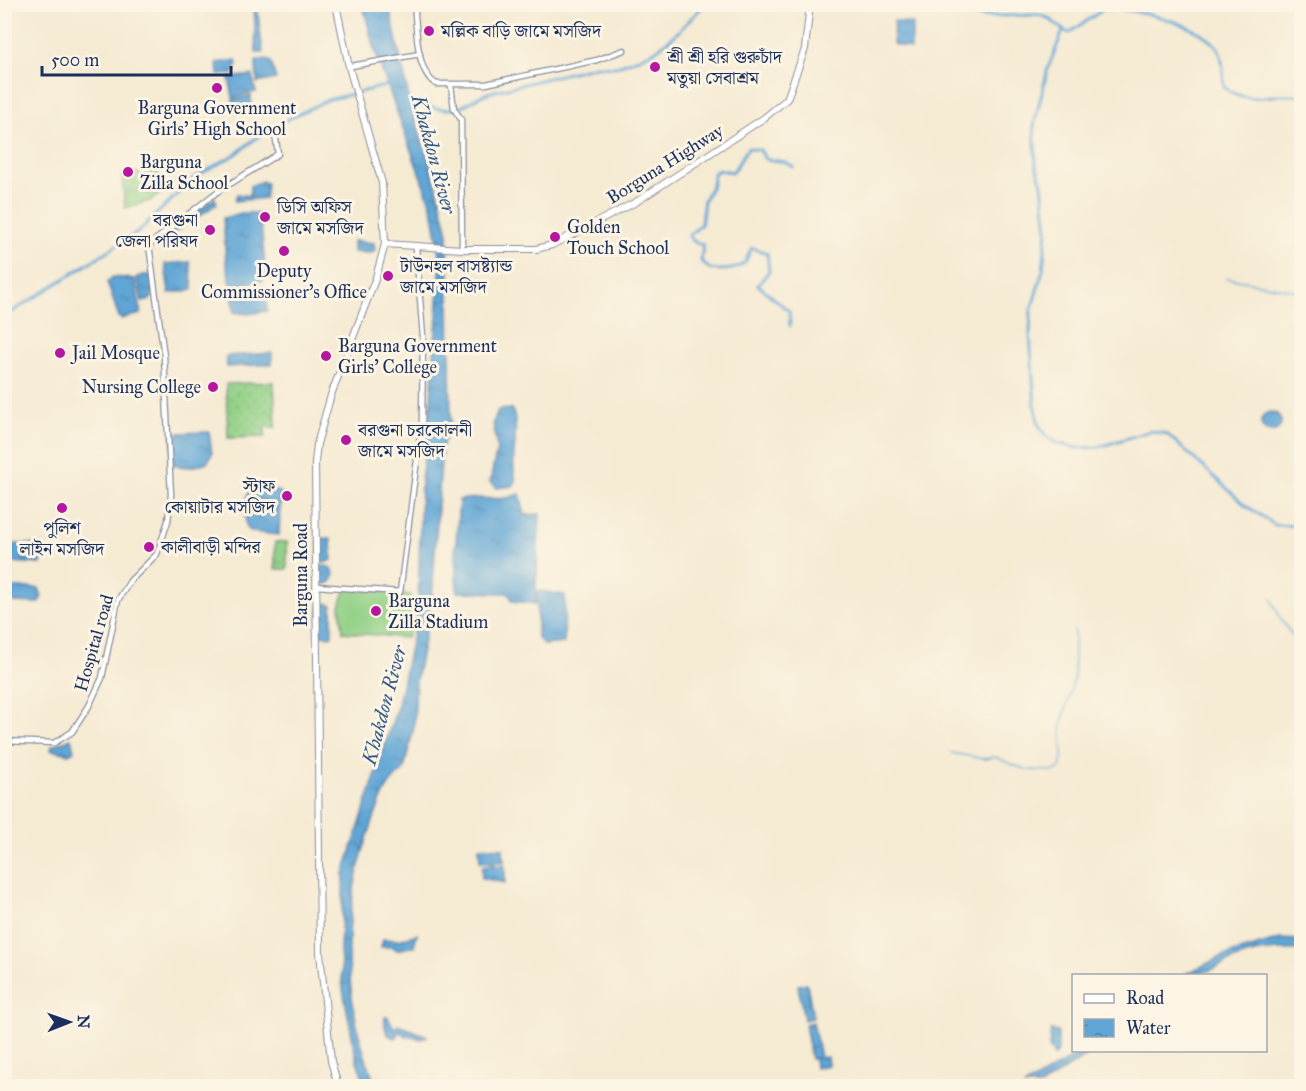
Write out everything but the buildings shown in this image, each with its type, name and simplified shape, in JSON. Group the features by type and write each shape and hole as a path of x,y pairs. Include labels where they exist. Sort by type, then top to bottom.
{"main road":[{"name":"Barguna Road","path":"337,4 353,80"},
{"name":"Barguna Road","path":"337,4 357,96 382,183 385,244 376,277 331,395 317,444 316,586 320,953 331,1061 338,1086"},
{"name":"Borguna Highway","path":"385,244 416,248 536,249 557,243 636,202 764,118 788,99 805,49 810,4"}],"street":[{"path":"414,4 422,68 432,81 451,85 486,84 597,60 624,50"},
{"path":"351,66 420,54"},
{"path":"451,85 453,106 461,119 459,249"},
{"name":"Hospital road","path":"4,741 54,743 60,741 79,723 102,678 121,594 160,548 168,521 171,495 164,356 152,255 149,250 152,242 217,192 278,154 276,140 271,129"},
{"path":"316,586 399,592 422,421 423,337 416,248"}],"green space":[{"path":"158,170 161,193 150,201 125,208 122,175"},
{"path":"274,382 276,427 265,427 265,437 228,438 226,384"},
{"path":"275,542 287,542 287,569 275,569"},
{"name":"Barguna Zilla Stadium","path":"346,588 410,595 414,602 407,638 343,632 340,606"}],"water":[{"path":"254,5 257,6 263,53 256,53"},
{"path":"363,5 389,5 410,102 437,187 448,233 451,424 442,447 432,598 416,681 414,727 404,770 388,787 372,824 354,889 350,922 351,988 356,1021 364,1054 376,1086 366,1086 357,1061 343,990 340,950 344,873 398,704 418,609 421,479 429,425 441,261 432,208 373,46"},
{"path":"894,21 913,24 911,49 893,44"},
{"path":"265,59 271,62 276,79 257,83 256,61"},
{"path":"236,60 237,65 233,74 218,75 217,63"},
{"path":"252,75 256,92 233,98 229,78"},
{"path":"251,96 251,105 236,113 233,111 233,100"},
{"path":"262,181 267,184 265,198 235,201 237,194 250,196 250,186"},
{"path":"215,198 217,204 164,239 164,235"},
{"path":"241,213 257,213 260,216 266,275 263,281 235,285 231,284 226,263 223,218"},
{"path":"353,241 374,243 375,250 372,253 353,252"},
{"path":"190,262 193,290 169,293 165,264"},
{"path":"151,275 153,294 150,300 142,302 137,277"},
{"path":"113,277 135,279 141,314 121,319 119,317 107,282"},
{"path":"265,287 267,311 248,314 234,312 232,290"},
{"path":"272,353 272,364 227,367 226,356"},
{"path":"512,409 515,426 514,472 516,481 513,486 496,488 490,482 497,449 493,423 498,410"},
{"path":"1271,412 1278,415 1281,422 1278,429 1271,432 1264,429 1261,422 1264,415"},
{"path":"209,432 212,453 208,462 192,467 173,466 172,433"},
{"path":"252,487 281,492 279,535 252,532 247,528 245,507"},
{"path":"520,494 525,515 540,514 535,604 513,601 508,593 457,592 455,555 459,500 497,499"},
{"path":"331,539 332,560 324,563 319,560 319,540"},
{"path":"12,544 42,545 41,564 11,562"},
{"path":"325,566 331,569 334,575 331,581 325,584 319,581 316,575 319,569"},
{"path":"5,588 39,588 42,597 38,603 5,602"},
{"path":"537,592 565,595 564,643 544,645 537,637"},
{"path":"322,602 332,605 332,636 320,635 319,611"},
{"path":"71,738 74,751 69,754 51,750 52,746"},
{"path":"479,847 503,848 504,862 480,862"},
{"path":"505,866 505,883 482,878 482,867"},
{"path":"417,934 414,946 397,950 393,947 381,947 383,939 399,940"},
{"path":"1280,939 1301,940 1301,950 1256,953 1206,972 1185,974 1223,956"},
{"path":"807,983 813,1018 804,1020 798,985"},
{"path":"385,1017 388,1017 394,1028 399,1025 427,1036 422,1039 405,1036 400,1031 396,1038 390,1036 386,1031"},
{"path":"813,1022 820,1058 827,1057 828,1065 815,1068 814,1059 818,1058 811,1059 805,1024"},
{"path":"1051,1030 1058,1032 1058,1051 1054,1056 1049,1047"},
{"path":"1081,1052 1092,1052 1040,1086 1025,1086"}],"waterway":[{"name":"Khakdon River","path":"410,102 436,108 455,109 491,92 597,66 615,67 656,50 675,35 705,4"},
{"path":"936,4 947,10 972,16 1043,16 1069,33 1104,9 1149,14 1183,25 1199,32 1211,41 1221,54 1224,87 1234,93 1252,97 1302,96"},
{"path":"1063,31 1048,68 1034,125 1036,165 1042,184 1047,231 1043,270 1031,311 1030,334 1035,407 1039,425 1046,436 1057,443 1076,448 1099,447 1150,431 1167,434 1245,505 1275,525 1302,526"},
{"path":"4,317 138,232 195,177 236,154 266,130 327,100 389,85"},
{"path":"790,326 789,311 758,285 769,271 767,253 752,248 741,265 733,269 710,269 701,261 703,245 693,241 689,236 701,224 704,200 712,185 714,173 719,170 733,172 748,148 760,150 765,159 785,162 793,167"},
{"path":"1227,278 1302,292"},
{"path":"1271,598 1281,620 1302,648"},
{"path":"952,753 984,759 995,757 1026,770 1054,771 1060,768 1063,755 1061,726 1074,679 1074,630"}],"place":[{"name":"মল্লিক বাড়ি জামে মসজিদ","path":"429,31"},
{"name":"শ্রী শ্রী হরি গুরুচাঁদ মতুয়া সেবাশ্রম","path":"655,67"},
{"name":"Barguna Government Girls' High School","path":"217,88"},
{"name":"Barguna Zilla School","path":"128,172"},
{"name":"ডিসি অফিস জামে মসজিদ","path":"265,217"},
{"name":"বরগুনা জেলা পরিষদ","path":"210,230"},
{"name":"Golden Touch School","path":"555,237"},
{"name":"Deputy Commissioner's Office","path":"284,251"},
{"name":"টাউনহল বাসষ্ট্যান্ড জামে মসজিদ","path":"388,276"},
{"name":"Jail Mosque","path":"60,353"},
{"name":"Barguna Government Girls' College","path":"326,356"},
{"name":"Nursing College","path":"213,387"},
{"name":"বরগুনা চরকোলনী জামে মসজিদ","path":"346,440"},
{"name":"স্টাফ কোয়াটার মসজিদ","path":"287,496"},
{"name":"পুলিশ লাইন মসজিদ","path":"62,508"},
{"name":"কালীবাড়ী মন্দির","path":"149,547"},
{"name":"Barguna Zilla Stadium","path":"376,611"}]}
